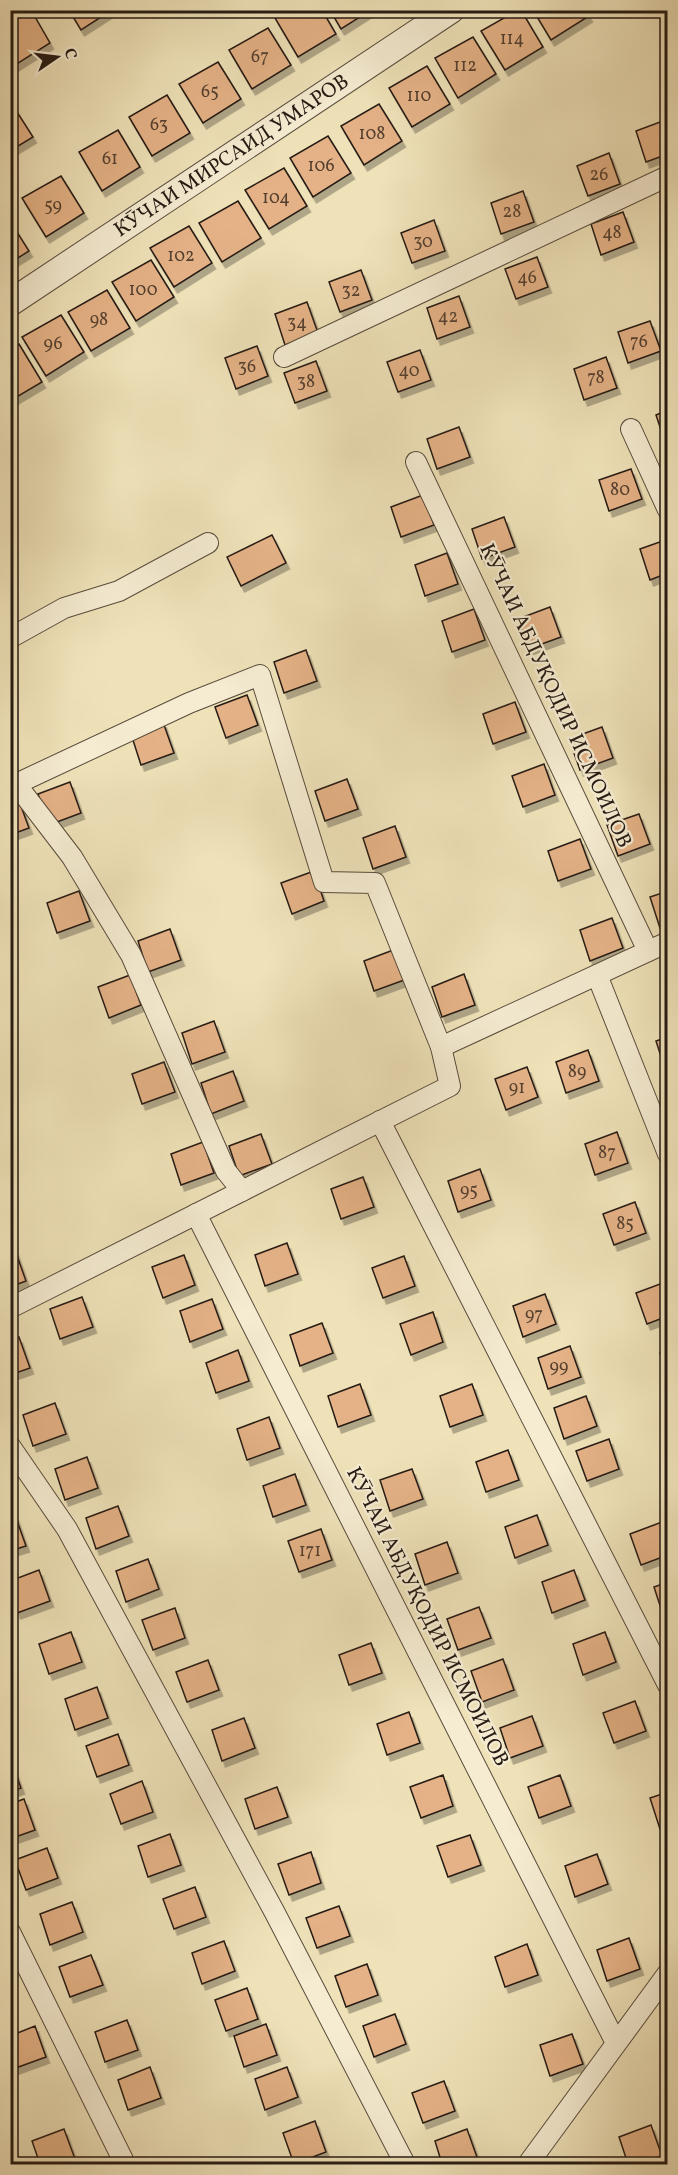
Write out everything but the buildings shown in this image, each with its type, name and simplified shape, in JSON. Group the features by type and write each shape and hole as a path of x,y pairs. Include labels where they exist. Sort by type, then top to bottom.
{"street":[{"name":"КӮЧАИ МИРСАИД УМАРОВ","path":"10,303 451,10"},
{"path":"284,357 668,176"},
{"path":"631,429 668,510"},
{"name":"КӮЧАИ АБДУҚОДИР ИСМОИЛОВ","path":"416,462 648,951"},
{"path":"10,638 64,608 119,591 208,543"},
{"path":"10,1308 242,1191 380,1121 450,1086 441,1047 375,883 324,882 260,675 189,703 13,783 72,857 131,955 226,1171 242,1191"},
{"path":"441,1047 668,942"},
{"path":"597,975 668,1154"},
{"path":"380,1121 668,1685"},
{"name":"КӮЧАИ АБДУҚОДИР ИСМОИЛОВ","path":"196,1214 616,2043"},
{"path":"10,1446 67,1529 275,1913 405,2164"},
{"path":"10,1932 125,2164"},
{"path":"528,2164 668,1973"}]}
